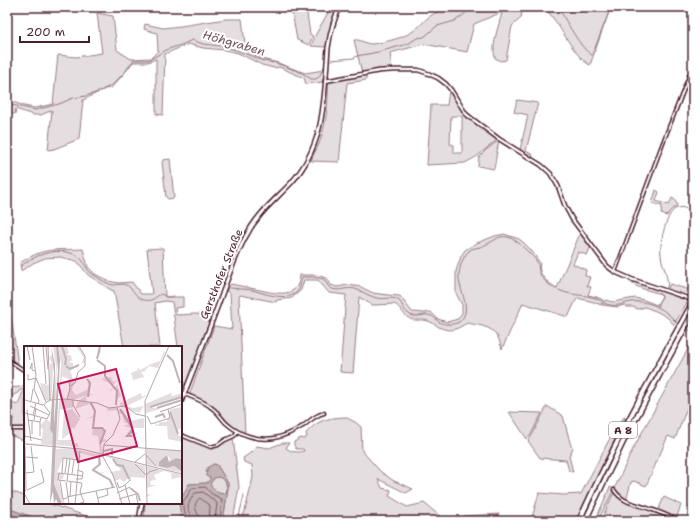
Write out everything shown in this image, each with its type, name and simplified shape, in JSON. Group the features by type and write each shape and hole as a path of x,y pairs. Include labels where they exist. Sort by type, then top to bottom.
{"highway":[{"name":"A 8","path":"579,521 639,398 693,301"},
{"name":"A 8","path":"585,521 628,433 693,313"}],"main road":[{"name":"Gersthofer Straße","path":"182,399 245,237 265,209 296,177 304,166 316,142 321,122 328,48 334,22 340,7"},
{"path":"139,521 142,504"}],"street":[{"path":"615,272 693,66"},
{"path":"325,81 379,71 394,70 418,70 427,72 438,78 451,90 466,114 499,139 550,172 572,218 607,266 615,272 631,279 693,301"},
{"path":"7,360 24,370"},
{"path":"184,394 212,408 237,432 255,438 275,438 303,426 317,415 324,413"},
{"path":"7,429 24,429"},
{"path":"182,435 211,447 218,445 234,436 237,432"},
{"path":"614,490 620,497 629,502 649,508 680,521"}],"shaded area":[{"path":"291,7 306,7 310,34 313,36 309,45 297,40"},
{"path":"331,7 339,7 331,27 326,47 311,46 316,34"},
{"path":"455,7 523,7 521,18 512,26 506,60 501,61 495,58 494,53 495,41 502,12 474,24 467,52 424,44 390,53 392,69 362,73 354,40 372,44 395,39 412,32 435,13"},
{"path":"542,7 596,7 609,12 590,65 580,57 557,23"},
{"path":"97,13 113,16 117,50 131,59 151,58 158,51 157,33 144,29 145,24 163,28 226,19 242,19 246,52 262,59 305,73 324,70 323,82 306,84 304,78 279,67 274,68 262,65 238,53 203,48 188,44 165,54 163,115 156,114 156,59 148,62 133,62 111,88 105,89 83,100 79,139 48,150 52,110 41,115 33,115 16,109 15,114 7,113 7,101 35,108 53,104 58,55 76,57 102,53"},
{"path":"367,74 366,80 347,83 339,162 311,161 319,144 325,121 328,81"},
{"path":"449,90 465,115 498,139 476,157 465,163 427,165 431,105 447,105","holes":["451,116 462,116 462,153 454,153 454,145 450,144"]},
{"path":"517,100 538,103 526,151 533,155 532,158 520,150 528,115 514,112"},
{"path":"499,140 494,169 478,166 479,157"},
{"path":"170,159 174,198 168,199 166,197 162,162 163,160"},
{"path":"656,190 659,192 656,201 669,205 672,198 677,204 677,206 670,211 667,216 661,214 662,206 652,203"},
{"path":"581,231 591,246 587,255 578,252 573,264 586,270 585,276 590,277 587,286 591,287 588,295 603,300 601,305 577,298 568,317 523,303 502,349 499,339 495,333 484,326 467,323 457,328 447,330 428,321 410,319 398,306 394,304 372,305 359,297 353,373 340,372 346,295 329,293 318,280 304,280 301,290 292,298 277,300 276,302 240,295 245,434 232,425 212,407 190,394 214,326 232,329 230,293 226,291 231,284 285,293 291,292 295,288 300,275 316,275 327,278 331,285 337,287 348,285 361,287 373,293 400,296 412,312 431,312 438,319 447,322 458,319 462,313 462,305 456,293 456,271 461,256 465,250 477,243 504,234 519,239 531,250 540,263 540,271 544,278 557,288"},
{"path":"163,248 165,297 183,297 183,307 175,308 176,315 212,315 185,389 182,372 182,346 178,346 172,302 165,301 155,303 160,346 124,346 114,291 88,275 77,261 60,257 45,258 33,263 21,271 20,263 44,251 83,249 88,267 95,274 108,281 119,283 132,282 141,294 152,294 147,249"},
{"path":"627,279 688,301 676,321 672,318 676,322 674,325 668,318 645,307 638,309 624,305 618,307 602,305 605,300 613,302 635,298 657,305 662,296 660,294 638,287"},
{"path":"670,284 693,291 690,298 667,290"},
{"path":"7,301 9,301 18,364 7,359"},
{"path":"693,338 693,393 675,439 668,436 646,486 634,481 631,482 626,501 614,490 616,485 634,447"},
{"path":"24,385 24,389 13,395 7,412 7,388"},
{"path":"24,389 24,428 11,428 14,416 8,414 11,403 18,405"},
{"path":"547,406 563,416 571,446 573,448 569,456 573,472 569,471 566,460 540,458 528,441"},
{"path":"509,412 542,413 527,439"},
{"path":"345,417 361,427 362,451 381,472 394,481 413,489 406,493 378,479 382,488 391,490 389,496 407,507 424,503 446,521 240,521 245,511 253,476 252,465 244,462 243,458 257,446 269,448 282,443 289,443 286,448 292,451 304,451 303,449 296,449 294,442 301,438 304,439 307,437 306,433 323,420"},
{"path":"624,417 625,418 576,521 531,521 539,493 563,495 581,494 609,440"},
{"path":"7,430 24,430 24,441 7,434"},
{"path":"182,436 212,448 233,438 239,487 233,521 223,521 228,484 217,465 215,464 208,467 206,471 211,478 207,483 189,484 182,498"},
{"path":"218,477 226,482 227,492 222,494 219,493 210,484 214,478"},
{"path":"610,487 614,489 598,521 595,521"},
{"path":"7,490 24,496 24,504 50,504 101,521 44,521 7,508"},
{"path":"613,494 623,501 676,521 601,521"},
{"path":"664,497 681,505 676,519 658,511"},
{"path":"145,504 180,504 181,517 186,521 144,521"},
{"path":"499,514 494,521 464,521 464,516"}],"water":[{"path":"214,464 217,465 228,483 228,488 223,521 186,521 181,517 179,504 182,504 183,495 189,484 207,483 211,478 206,476 208,467","holes":["218,477 224,481 227,492 222,494 217,492 210,484 214,478"]},
{"path":"7,508 44,521 7,521"}],"waterway":[{"name":"Höhgraben","path":"331,60 354,58 408,44 417,38 424,37 437,26 455,21 469,10 477,7"},
{"name":"Höhgraben","path":"558,7 578,41 592,55 609,12"},
{"name":"Höhgraben","path":"610,11 611,7"},
{"name":"Höhgraben","path":"7,104 35,110 98,92 112,85 134,60 149,60 168,49 192,40 203,44 236,50 263,61 276,63 302,73 311,79 316,79 319,77 324,67"},
{"path":"667,288 667,277 661,251 665,227 672,212 677,208 684,208 693,212"},
{"path":"230,288 252,290 281,297 293,295 297,292 300,287 302,277 313,277 324,279 332,289 338,290 352,288 374,297 396,299 400,301 407,313 417,316 429,315 441,323 454,324 459,322 465,312 464,300 459,281 459,273 463,259 471,249 480,247 501,237 506,237 518,243 535,259 541,275 552,287 567,293 591,297 601,301"},
{"path":"21,266 34,258 49,252 57,251 72,253 79,257 88,270 101,280 108,284 126,285 142,299 151,300 161,294 167,297 174,296"},
{"path":"658,307 658,303 662,297"},
{"path":"604,303 621,305 631,302 645,302 657,306 677,323"},
{"path":"689,330 693,332"},
{"path":"238,521 244,495"}]}
